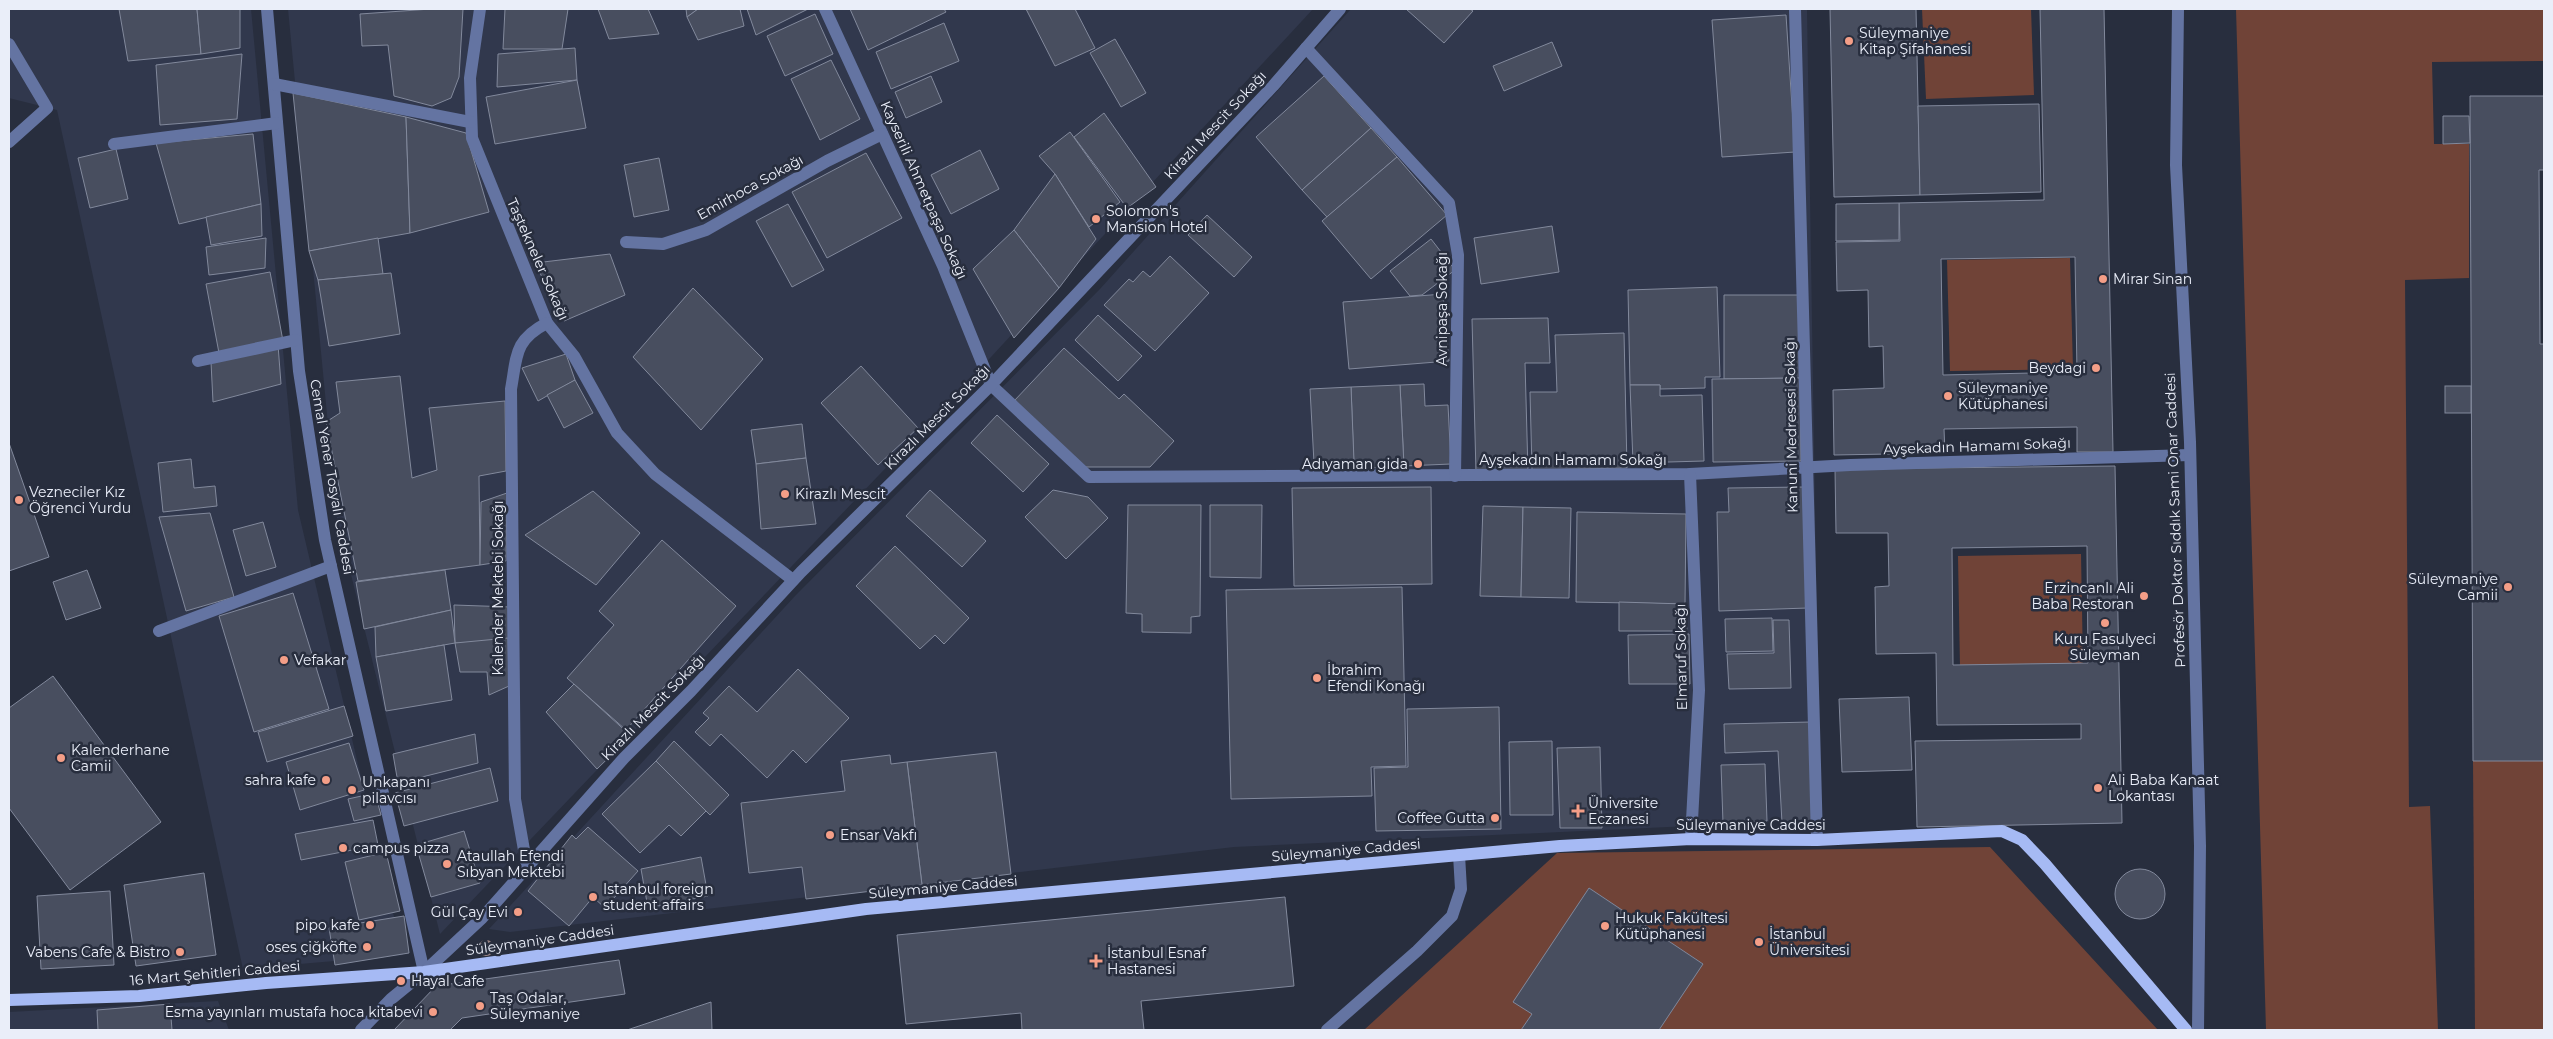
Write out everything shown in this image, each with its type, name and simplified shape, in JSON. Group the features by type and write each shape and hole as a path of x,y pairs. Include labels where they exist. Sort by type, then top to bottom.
{"main road":[{"name":"Süleymaniye Caddesi","path":"424,972 866,909 1459,855 1560,846 1691,839 1816,840 2002,831 2022,840 2186,1030"},
{"name":"16 Mart Şehitleri Caddesi","path":"9,1000 139,996 266,982 424,972"}],"street":[{"name":"Cemal Yener Tosyalı Caddesi","path":"267,9 296,340 323,531 424,972"},
{"name":"Taştekneler Sokağı","path":"480,9 470,78 472,138 547,323 574,356 617,433 655,474 793,580"},
{"name":"Kayserili Ahmetpaşa Sokağı","path":"825,9 943,266 991,386"},
{"name":"Kirazlı Mescit Sokağı","path":"361,1030 391,999 424,972 482,918 624,758 690,691 793,580 991,386 1306,48 1340,9"},
{"name":"Kanuni Medresesi Sokağı","path":"1795,9 1816,840"},
{"name":"Profesör Doktor Sıddık Sami Onar Caddesi","path":"2178,9 2176,165 2190,455 2200,846 2198,1030"},
{"path":"9,44 47,108 9,142"},
{"name":"Avnipaşa Sokağı","path":"1306,48 1449,203 1458,254 1455,476"},
{"path":"274,84 470,122"},
{"path":"114,144 277,123"},
{"name":"Emirhoca Sokağı","path":"626,242 663,244 706,230 827,161 882,134"},
{"name":"Kalender Mektebi Sokağı","path":"527,867 523,854 515,799 511,389 520,346 533,330 547,323"},
{"path":"198,361 296,340"},
{"name":"Ayşekadın Hamamı Sokağı","path":"991,386 1089,477 1690,474 1807,468 2190,455"},
{"name":"Elmaruf Sokağı","path":"1690,474 1699,690 1691,839"},
{"path":"159,631 331,566"},
{"path":"1327,1030 1417,951 1452,916 1461,889 1459,855"}],"shaded area":[{"path":"9,9 251,9 298,510 403,955 243,969 57,110 9,98"},
{"path":"288,9 1313,9 967,383 440,934 337,518"},
{"path":"1351,9 1807,9 1820,820 1234,847 510,932 489,929 795,596 1100,289"},
{"path":"1922,9 2031,9 2034,95 1926,99"},
{"path":"2236,9 2544,9 2544,61 2432,62 2434,144 2469,144 2469,278 2405,280 2409,807 2430,806 2438,1030 2266,1030"},
{"path":"2070,258 2073,369 1950,371 1947,260"},
{"path":"2081,554 2083,665 1960,667 1958,556"},
{"path":"2473,761 2544,761 2544,1030 2475,1030"},
{"name":"İstanbul Üniversitesi","path":"1990,847 2158,1030 1659,1030 1703,964 1589,888 1514,1002 1532,1014 1521,1030 1364,1030 1557,853"},
{"path":"218,1001 229,1030 9,1030 9,1012"}],"building":[{"path":"119,9 197,9 201,54 128,61"},
{"path":"197,9 240,9 240,48 201,54"},
{"path":"431,9 463,9 459,77 451,98 432,106 394,96 388,45 362,46 360,14"},
{"path":"505,9 568,9 562,49 503,49"},
{"path":"598,9 648,9 659,34 609,39"},
{"path":"686,9 698,9 687,17"},
{"path":"698,9 740,9 744,26 698,40 687,17"},
{"path":"747,9 808,9 756,35"},
{"path":"850,9 944,9 946,12 868,50"},
{"path":"1026,9 1075,9 1095,48 1055,66"},
{"path":"1406,9 1470,9 1473,11 1444,43"},
{"path":"1830,9 1916,9 1920,195 1834,197"},
{"path":"2040,9 2104,9 2113,452 2077,452 2077,427 1944,429 1945,453 1834,455 1833,390 1884,388 1883,346 1869,347 1868,290 1837,291 1836,242 1900,241 1899,203 2044,200","holes":["2075,257 2077,372 1943,375 1941,259"]},
{"path":"815,14 833,54 785,76 767,36"},
{"path":"1786,15 1795,152 1722,157 1712,20"},
{"path":"944,23 959,61 891,89 876,52"},
{"path":"1115,39 1146,93 1121,107 1090,53"},
{"path":"1552,42 1562,66 1504,91 1493,66"},
{"path":"575,48 577,80 497,87 498,54"},
{"path":"242,54 237,119 160,125 156,65"},
{"path":"831,60 860,119 820,140 791,79"},
{"path":"931,76 942,102 906,118 895,92"},
{"path":"1324,76 1371,128 1302,190 1256,137"},
{"path":"577,80 586,128 495,144 486,97"},
{"path":"293,93 406,117 410,233 309,251"},
{"name":"Süleymaniye Camii","path":"2470,96 2544,96 2544,170 2539,170 2540,344 2544,344 2544,761 2473,761"},
{"path":"2039,104 2041,192 1920,195 1918,106"},
{"path":"1104,113 1156,187 1127,208 1074,137"},
{"path":"2443,116 2469,116 2470,143 2443,144"},
{"path":"406,117 466,133 489,212 410,233"},
{"path":"1371,128 1397,157 1327,217 1302,190"},
{"path":"1070,132 1120,202 1089,227 1055,174 1039,156"},
{"path":"253,134 261,204 179,224 156,143"},
{"path":"116,149 128,199 90,208 78,158"},
{"path":"980,150 999,189 951,214 931,175"},
{"path":"866,153 902,218 827,258 792,192"},
{"path":"1397,157 1447,215 1371,279 1322,221"},
{"path":"659,158 669,210 634,217 624,165"},
{"path":"1055,174 1096,239 1059,288 1014,230"},
{"path":"1899,203 1899,240 1836,241 1836,204"},
{"path":"261,204 262,236 211,245 206,217"},
{"path":"788,204 824,270 792,287 756,221"},
{"path":"1207,215 1252,257 1234,277 1188,235"},
{"path":"1552,226 1559,272 1481,284 1474,238"},
{"path":"1014,230 1059,288 1014,338 973,269"},
{"path":"266,238 265,268 209,275 206,247"},
{"path":"378,238 383,274 318,280 309,251"},
{"path":"1431,239 1455,270 1422,295 1410,296 1390,271"},
{"path":"610,254 625,295 564,321 535,263"},
{"path":"1170,256 1209,293 1155,351 1104,305 1129,279 1133,282 1143,271 1150,277"},
{"path":"270,272 283,341 219,353 206,284"},
{"path":"391,273 400,334 329,346 318,280"},
{"path":"1717,287 1720,377 1705,377 1705,388 1660,389 1660,385 1630,385 1628,290"},
{"path":"693,288 763,359 701,430 633,357"},
{"path":"1443,294 1449,361 1349,369 1343,302"},
{"path":"1724,295 1800,295 1800,378 1724,379"},
{"path":"1098,315 1142,356 1118,381 1075,340"},
{"path":"1548,318 1550,363 1525,363 1528,472 1476,473 1472,319"},
{"path":"1624,333 1627,468 1532,470 1530,392 1557,392 1555,335"},
{"path":"278,345 281,384 213,402 211,362"},
{"path":"1064,348 1119,399 1124,394 1174,441 1150,467 1083,467 1014,401"},
{"path":"566,354 575,380 538,401 522,368"},
{"path":"861,366 918,428 878,465 821,403"},
{"path":"400,376 412,478 437,470 429,408 505,401 506,471 479,476 480,565 358,581 326,422 340,413 336,382"},
{"path":"1800,378 1801,461 1713,462 1712,379"},
{"path":"575,380 593,413 564,428 547,395"},
{"path":"1424,384 1425,406 1448,405 1451,464 1404,466 1400,385"},
{"path":"1400,385 1404,466 1354,469 1351,387"},
{"path":"1630,385 1660,385 1660,396 1702,395 1704,461 1633,463"},
{"path":"2445,386 2471,386 2471,413 2445,413"},
{"path":"1351,387 1354,461 1314,463 1310,389"},
{"path":"997,415 1049,464 1023,492 971,443"},
{"path":"802,424 806,458 756,464 751,430"},
{"name":"Vezneciler Kız Öğrenci Yurdu","path":"9,443 49,557 9,571"},
{"name":"Kirazlı Mescit","path":"806,458 816,524 761,529 756,464"},
{"path":"191,459 194,488 215,486 217,506 163,512 158,463"},
{"path":"2115,466 2122,823 1917,827 1915,741 2081,739 2081,724 1937,725 1936,653 1876,654 1875,587 1889,586 1888,533 1836,533 1835,469","holes":["2087,546 2088,663 1953,665 1952,548"]},
{"path":"1431,487 1432,584 1294,586 1292,488"},
{"path":"1804,487 1808,608 1719,611 1717,512 1729,512 1728,488"},
{"path":"930,490 986,541 962,567 906,516"},
{"path":"1053,490 1088,497 1108,518 1066,559 1025,517"},
{"path":"593,491 640,533 596,585 525,535"},
{"path":"507,493 506,561 480,565 481,502"},
{"path":"1128,505 1201,505 1200,616 1191,617 1191,633 1142,632 1142,614 1126,613"},
{"path":"1210,505 1262,505 1261,578 1210,577"},
{"path":"1483,506 1523,507 1521,597 1480,596"},
{"path":"1523,507 1571,508 1569,598 1521,597"},
{"path":"1577,512 1686,514 1685,604 1576,602"},
{"path":"210,513 234,597 186,611 159,517"},
{"path":"263,522 276,567 246,576 233,530"},
{"path":"662,540 736,606 626,730 567,678 614,625 599,611"},
{"path":"895,546 969,618 944,644 935,635 920,649 856,586"},
{"path":"87,570 101,608 66,620 53,582"},
{"path":"445,570 451,610 364,629 356,582"},
{"name":"İbrahim Efendi Konağı","path":"1402,587 1406,766 1371,767 1372,796 1231,799 1226,590"},
{"path":"293,593 329,709 254,732 219,616"},
{"path":"1619,602 1685,604 1687,631 1619,631"},
{"path":"454,605 511,607 509,644 455,643"},
{"path":"451,610 455,643 376,657 375,627"},
{"path":"1772,618 1773,651 1726,652 1725,619"},
{"path":"1773,620 1789,620 1791,688 1729,689 1727,654 1774,653"},
{"path":"1689,634 1690,684 1629,684 1628,635"},
{"path":"508,638 509,686 489,695 487,672 460,672 455,643"},
{"path":"444,645 452,700 386,711 376,657"},
{"path":"798,669 849,718 806,763 793,750 767,778 721,734 710,746 695,732 709,718 703,713 729,686 757,712"},
{"name":"Kalenderhane Camii","path":"53,676 161,822 70,890 9,808 9,708"},
{"path":"574,684 631,736 597,769 546,712"},
{"path":"1909,697 1912,770 1842,772 1839,699"},
{"path":"344,706 353,736 267,762 258,732"},
{"path":"1499,707 1501,829 1376,831 1374,768 1408,767 1407,709"},
{"path":"1811,722 1815,822 1782,823 1778,751 1725,753 1724,724"},
{"path":"475,734 478,763 398,783 393,754"},
{"path":"674,741 729,795 710,815 656,761"},
{"path":"1552,741 1553,815 1510,815 1509,742"},
{"path":"349,743 364,790 300,810 286,762"},
{"path":"1600,747 1602,828 1560,828 1557,748"},
{"path":"996,752 1011,874 922,885 907,762"},
{"name":"Ensar Vakfı","path":"890,755 891,764 907,762 922,885 806,899 802,867 749,873 741,803 845,791 841,761"},
{"path":"656,761 706,811 681,836 669,825 640,853 602,814"},
{"path":"1765,764 1767,821 1723,823 1721,765"},
{"path":"490,768 498,801 404,826 395,793"},
{"path":"375,793 381,815 354,821 348,799"},
{"path":"373,820 378,845 301,860 295,834"},
{"path":"588,827 638,871 605,908 593,897 569,926 528,891 572,835 576,839"},
{"name":"Ataullah Efendi Sıbyan Mektebi","path":"464,831 480,883 431,897 416,845"},
{"path":"386,852 400,911 359,920 345,862"},
{"path":"701,857 708,896 648,908 641,869"},
{"path":"2135,869 2145,869 2158,876 2165,889 2165,899 2158,912 2145,919 2135,919 2126,915 2119,908 2115,899 2115,889 2119,880 2126,873"},
{"path":"204,873 216,955 136,966 124,885"},
{"name":"Hukuk Fakültesi Kütüphanesi","path":"1589,888 1703,964 1659,1030 1521,1030 1532,1014 1513,1002"},
{"path":"110,891 114,965 41,969 37,896"},
{"name":"İstanbul Esnaf Hastanesi","path":"1285,897 1294,986 1141,1001 1144,1030 1022,1030 1021,1013 906,1024 897,935"},
{"path":"404,916 409,953 335,965 329,928"},
{"name":"Taş Odalar, Süleymaniye","path":"619,960 625,994 462,1018 450,1030 394,1030 436,986"},
{"path":"711,1002 712,1030 627,1030"},
{"path":"170,1004 172,1030 98,1030 97,1010"}],"place":[{"name":"Süleymaniye Kitap Şifahanesi","path":"1849,41"},
{"name":"Solomon's Mansion Hotel","path":"1096,219"},
{"name":"Mirar Sinan","path":"2103,279"},
{"name":"Beydagi","path":"2096,368"},
{"name":"Süleymaniye Kütüphanesi","path":"1948,396"},
{"name":"Adıyaman gida","path":"1418,464"},
{"name":"Kirazlı Mescit","path":"785,494"},
{"name":"Vezneciler Kız Öğrenci Yurdu","path":"19,500"},
{"name":"Süleymaniye Camii","path":"2508,587"},
{"name":"Erzincanlı Ali Baba Restoran","path":"2144,596"},
{"name":"Kuru Fasulyeci Süleyman","path":"2105,623"},
{"name":"Vefakar","path":"284,660"},
{"name":"İbrahim Efendi Konağı","path":"1317,678"},
{"name":"Kalenderhane Camii","path":"61,758"},
{"name":"sahra kafe","path":"326,780"},
{"name":"Ali Baba Kanaat Lokantası","path":"2098,788"},
{"name":"Unkapanı pilavcısı","path":"352,790"},
{"name":"Üniversite Eczanesi","path":"1578,811"},
{"name":"Coffee Gutta","path":"1495,818"},
{"name":"Ensar Vakfı","path":"830,835"},
{"name":"campus pizza","path":"343,848"},
{"name":"Ataullah Efendi Sıbyan Mektebi","path":"447,864"},
{"name":"Istanbul foreign student affairs","path":"593,897"},
{"name":"Gül Çay Evi","path":"518,912"},
{"name":"pipo kafe","path":"370,925"},
{"name":"Hukuk Fakültesi Kütüphanesi","path":"1605,926"},
{"name":"İstanbul Üniversitesi","path":"1759,942"},
{"name":"oses çiğköfte","path":"367,947"},
{"name":"Vabens Cafe & Bistro","path":"180,952"},
{"name":"İstanbul Esnaf Hastanesi","path":"1096,961"},
{"name":"Hayal Cafe","path":"401,981"},
{"name":"Taş Odalar, Süleymaniye","path":"480,1006"},
{"name":"Esma yayınları mustafa hoca kitabevi","path":"433,1012"}]}
